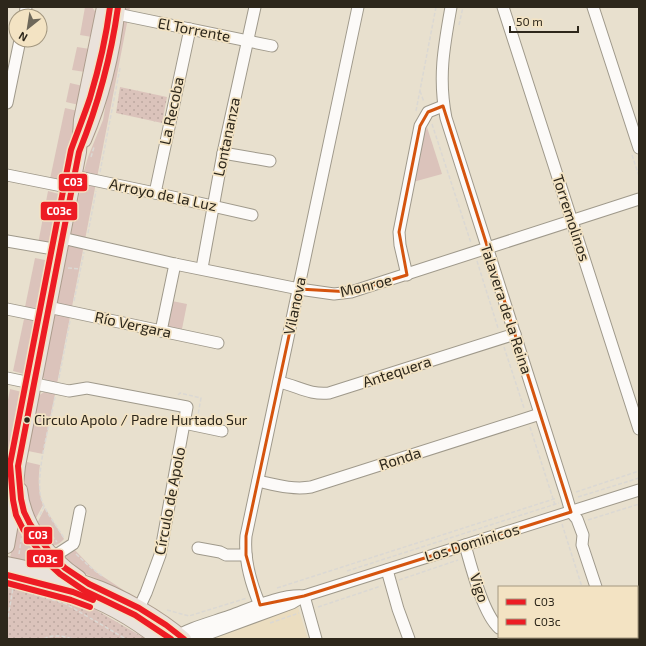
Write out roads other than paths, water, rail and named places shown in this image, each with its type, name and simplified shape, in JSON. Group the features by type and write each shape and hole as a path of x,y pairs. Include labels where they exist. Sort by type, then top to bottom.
{"main road":[{"path":"85,154 81,120 104,7"},
{"path":"7,546 13,512 18,466 60,244 73,182 85,154 91,122 110,55 118,11"},
{"path":"7,489 18,466"},
{"path":"18,466 21,499 24,512 30,524 59,554 64,568 89,584 139,608 179,638"},
{"path":"7,564 89,584"},
{"path":"7,575 73,592 85,597 121,614 158,639"}],"street":[{"name":"Lontananza","path":"202,268 223,153 255,7"},
{"name":"Vilanova","path":"259,600 246,551 246,536 358,7"},
{"name":"Talavera de la Reina","path":"451,7 442,63 443,106 540,414 572,496 577,519 583,535 582,545 596,586"},
{"name":"Torremolinos","path":"503,7 639,429"},
{"path":"593,7 639,148"},
{"name":"El Torrente","path":"118,11 190,29 272,46"},
{"name":"La Recoba","path":"155,192 190,29"},
{"path":"7,103 18,48"},
{"path":"407,275 400,245 399,232 420,126 428,112 443,106"},
{"path":"223,153 270,161"},
{"name":"Arroyo de la Luz","path":"7,174 155,192 252,215"},
{"name":"Monroe","path":"7,241 60,244 202,268 299,289 334,294 351,292 407,275 639,199"},
{"path":"161,331 175,264"},
{"name":"Río Vergara","path":"7,309 47,312 161,331 218,343"},
{"name":"Antequera","path":"279,382 307,392 319,394 329,393 515,334"},
{"name":"Círculo de Apolo","path":"7,378 69,391 87,388 179,404 188,407 160,555 149,587 139,608"},
{"name":"Ronda","path":"258,481 289,488 301,489 311,487 540,414"},
{"path":"184,422 222,431"},
{"name":"Los Dominicos","path":"179,638 259,600 304,596 639,490"},
{"path":"59,554 74,542 80,511"},
{"name":"Vigo","path":"465,545 484,605 498,627"},
{"path":"198,548 220,552 226,555 246,551"},
{"path":"387,570 398,609 409,639"},
{"path":"304,596 316,639"},
{"name":"Los Dominicos","path":"194,639 292,604 304,596"}],"place":[{"name":"Circulo Apolo / Padre Hurtado Sur","path":"27,420"}]}
